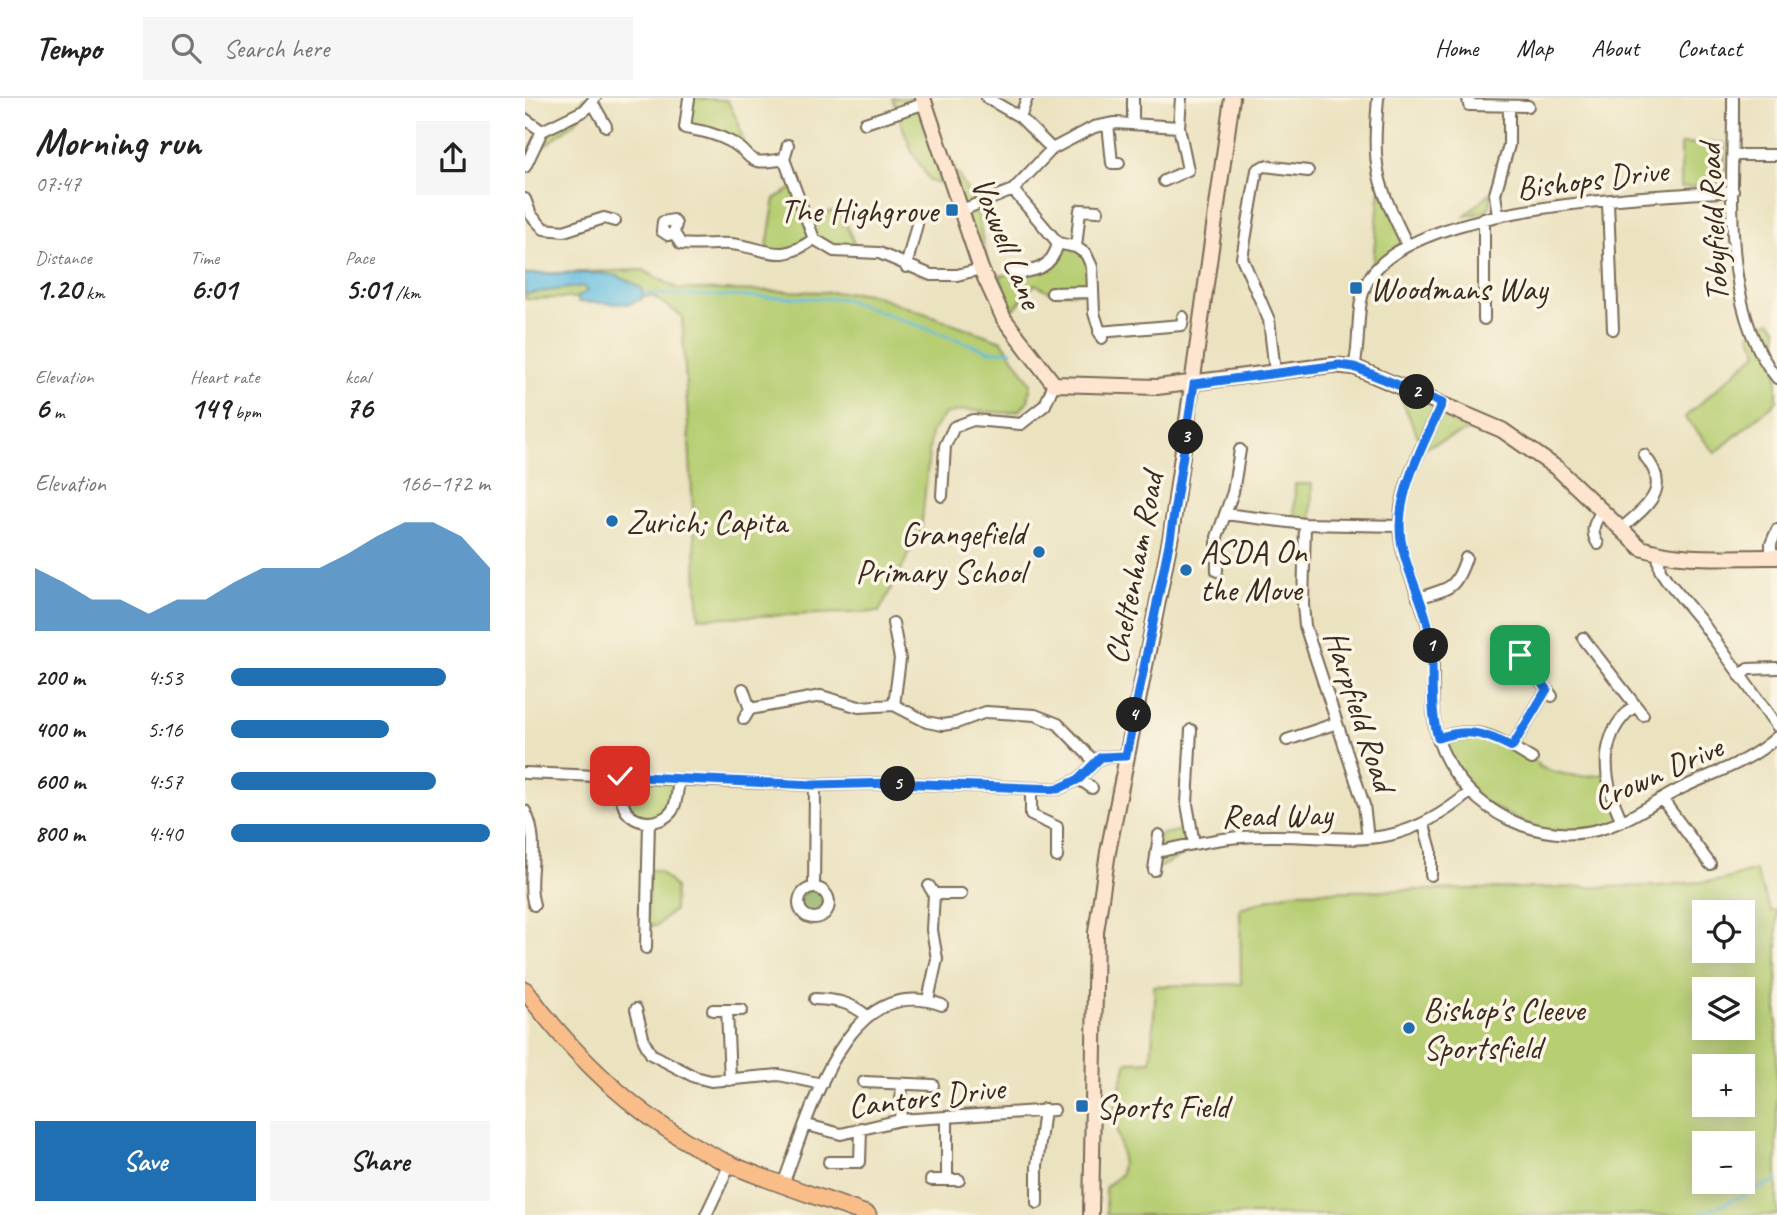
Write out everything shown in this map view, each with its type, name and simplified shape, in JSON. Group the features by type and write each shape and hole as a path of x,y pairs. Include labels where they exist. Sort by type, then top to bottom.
{"main road":[{"path":"525,990 562,1040 604,1081 652,1118 730,1164 868,1215"}],"street":[{"path":"689,98 685,128 717,135 733,143 747,159 763,163 783,159"},
{"path":"987,98 1020,117 1036,130 1052,149"},
{"path":"1020,117 1027,98"},
{"path":"1133,98 1133,123"},
{"path":"1164,181 1188,170 1179,127 1181,98"},
{"name":"Cheltenham Road","path":"1091,1215 1096,932 1126,756 1170,539 1194,384 1232,98"},
{"path":"1378,98 1374,148 1380,188 1408,244"},
{"path":"1468,98 1469,105 1528,106"},
{"name":"Tobyfield Road","path":"1733,98 1733,191 1738,286 1742,310 1754,343 1777,378"},
{"path":"525,167 542,131 585,110 593,100 606,126"},
{"path":"865,123 925,101"},
{"name":"Voxwell Lane","path":"925,101 981,269 1004,319 1054,384"},
{"name":"Bishops Drive","path":"1498,216 1495,194 1507,155 1509,106"},
{"path":"525,119 542,131"},
{"path":"962,210 1013,190 1052,149 1094,127 1133,123 1179,127"},
{"path":"1108,124 1112,163 1119,163"},
{"path":"788,145 783,159 814,239 834,251 879,254 931,275 957,275 981,269"},
{"path":"1734,155 1777,155"},
{"path":"1276,372 1269,320 1242,258 1256,173 1261,167 1308,171"},
{"path":"1013,190 1058,243 1076,247 1086,254 1092,267 1091,292 1101,335 1182,325 1183,317"},
{"name":"Bishops Drive","path":"1354,367 1361,300 1367,282 1384,262 1408,244 1457,224 1484,218 1608,202 1733,191"},
{"path":"1238,194 1252,197"},
{"path":"525,199 531,215 544,229 564,231 604,218 615,221"},
{"path":"1608,202 1613,329"},
{"path":"1076,247 1080,210 1098,211"},
{"path":"1484,218 1484,320"},
{"path":"906,267 917,224"},
{"path":"674,233 681,244 730,244 775,254 795,252 814,239"},
{"path":"1011,274 1041,268 1050,263 1058,243"},
{"path":"1052,293 1091,292"},
{"path":"942,496 945,446 954,427 973,420 1021,424 1045,405 1054,384 1157,387 1332,365 1354,367 1502,429 1558,469 1641,548 1658,554 1774,557 1771,544 1777,530"},
{"name":"Crown Drive","path":"1442,403 1404,497 1399,526 1403,552 1431,640 1431,701 1438,738 1455,773 1470,792 1499,814 1542,831 1583,833 1622,821 1662,799 1749,759 1777,737"},
{"path":"1217,571 1217,537 1233,492 1240,450"},
{"path":"1621,529 1639,514 1658,489 1658,473 1644,455"},
{"path":"1598,544 1593,535 1594,524 1603,509"},
{"path":"1226,514 1305,524 1399,526"},
{"name":"Harpfield Road","path":"1305,524 1304,616 1364,806 1369,838"},
{"path":"1658,554 1660,570 1666,579 1777,726"},
{"path":"1418,598 1451,588 1460,578 1466,558"},
{"path":"893,623 900,659 894,705"},
{"path":"1583,638 1643,715"},
{"path":"1512,747 1549,693 1520,655"},
{"path":"1740,676 1748,669 1777,668"},
{"path":"743,689 750,709"},
{"path":"744,719 750,709 821,696 859,707 894,705 927,722 942,725 986,712 1042,716 1058,724 1094,761"},
{"path":"1622,821 1607,784 1606,757 1615,730 1625,713 1635,706"},
{"path":"1287,740 1337,723"},
{"path":"1191,730 1187,804 1194,844"},
{"path":"1438,738 1455,732 1476,731 1532,759"},
{"path":"525,773 815,785 895,783 1058,789 1079,779 1094,761 1110,754 1126,756"},
{"path":"620,776 624,808 634,818 649,822 661,819 672,810 679,779"},
{"path":"1079,779 1092,788"},
{"path":"814,888 815,785"},
{"path":"1031,789 1031,815 1057,827 1057,857"},
{"name":"Read Way","path":"1156,852 1243,837 1369,838 1394,835 1424,825 1470,792"},
{"path":"1662,799 1710,864"},
{"path":"525,811 531,824 534,851 530,902"},
{"path":"646,948 649,822"},
{"path":"1424,825 1431,850 1431,875"},
{"path":"1154,870 1159,835"},
{"path":"928,1000 937,965 932,930 932,890 961,894"},
{"path":"783,1184 822,1084 840,1048 867,1016 895,1001 917,998 942,1005"},
{"path":"815,999 841,1000 854,1005 867,1016"},
{"path":"636,1009 646,1046 655,1057 695,1077 711,1081 779,1075 822,1084"},
{"path":"713,1010 743,1010"},
{"path":"727,1010 730,1080"},
{"path":"864,1082 933,1085"},
{"path":"901,1120 902,1084"},
{"name":"Cantors Drive","path":"807,1125 835,1134 901,1120 1049,1110 1037,1166 1037,1203"},
{"path":"947,1117 947,1180"},
{"path":"829,1162 860,1162 861,1128"},
{"path":"706,1215 730,1164"},
{"path":"931,1180 959,1180"}],"green space":[{"path":"583,98 595,98 574,123 528,159 542,131 581,111"},
{"path":"689,98 727,100 738,121 747,159 733,143 685,128"},
{"path":"892,98 923,98 941,146 976,205 993,293 955,188 930,181 912,152"},
{"path":"1724,143 1724,168 1720,181 1707,186 1681,187 1681,144"},
{"path":"795,187 806,218 840,209 857,250 834,251 814,239 795,252 766,252 775,198"},
{"path":"1380,188 1407,244 1372,274"},
{"path":"1491,192 1491,203 1486,212 1465,216"},
{"path":"1058,243 1086,254 1091,292 1052,293 1035,284 1013,310 999,276 1041,268"},
{"path":"643,270 678,289 868,293 1002,341 1031,383 1028,401 1020,410 1009,413 964,410 945,414 931,433 921,531 879,612 699,618 682,316 652,296 525,299 525,274"},
{"path":"1770,321 1777,328 1777,401 1715,453 1685,417 1758,352 1750,334"},
{"path":"1394,383 1488,423 1423,448"},
{"path":"1295,484 1312,484 1311,524 1294,522"},
{"path":"1455,732 1512,747 1539,763 1538,766 1555,772 1580,776 1606,774 1622,821 1604,828 1542,831 1479,800 1438,738"},
{"path":"620,776 679,779 675,805 661,819 630,815"},
{"path":"1189,828 1194,843 1211,841 1154,870 1159,835"},
{"path":"648,869 660,872 675,887 674,910 658,925 647,927"},
{"name":"Bishop's Cleeve Sportsfield","path":"1755,870 1771,912 1777,910 1777,1215 1107,1215 1105,1188 1121,1174 1122,1155 1113,1112 1127,1062 1151,1061 1155,1000 1153,986 1241,984 1240,908 1293,892 1658,886 1723,880"},
{"path":"814,889 824,893 828,903 824,913 814,917 804,913 800,903 804,893"}],"water":[{"path":"599,273 618,276 642,288 642,299 629,304 578,302 578,297 587,291 583,286 525,294 525,274"}],"waterway":[{"path":"644,294 844,299 989,351 1012,351"},
{"path":"1699,1215 1777,1180"}],"place":[{"name":"The Highgrove","path":"952,210"},
{"name":"Woodmans Way","path":"1356,288"},
{"name":"Zurich; Capita","path":"612,521"},
{"name":"Grangefield Primary School","path":"1039,552"},
{"name":"ASDA On the Move","path":"1186,570"},
{"name":"Bishop's Cleeve Sportsfield","path":"1409,1028"},
{"name":"Sports Field","path":"1082,1106"}],"route":[{"path":"620,776 815,785 895,783 1058,789 1070,786 1101,757 1110,754 1126,756 1170,539 1194,384 1324,365 1354,367 1442,403 1404,497 1399,526 1403,552 1431,640 1431,701 1438,738 1455,732 1476,731 1512,747 1535,704 1547,689 1520,655"}]}
